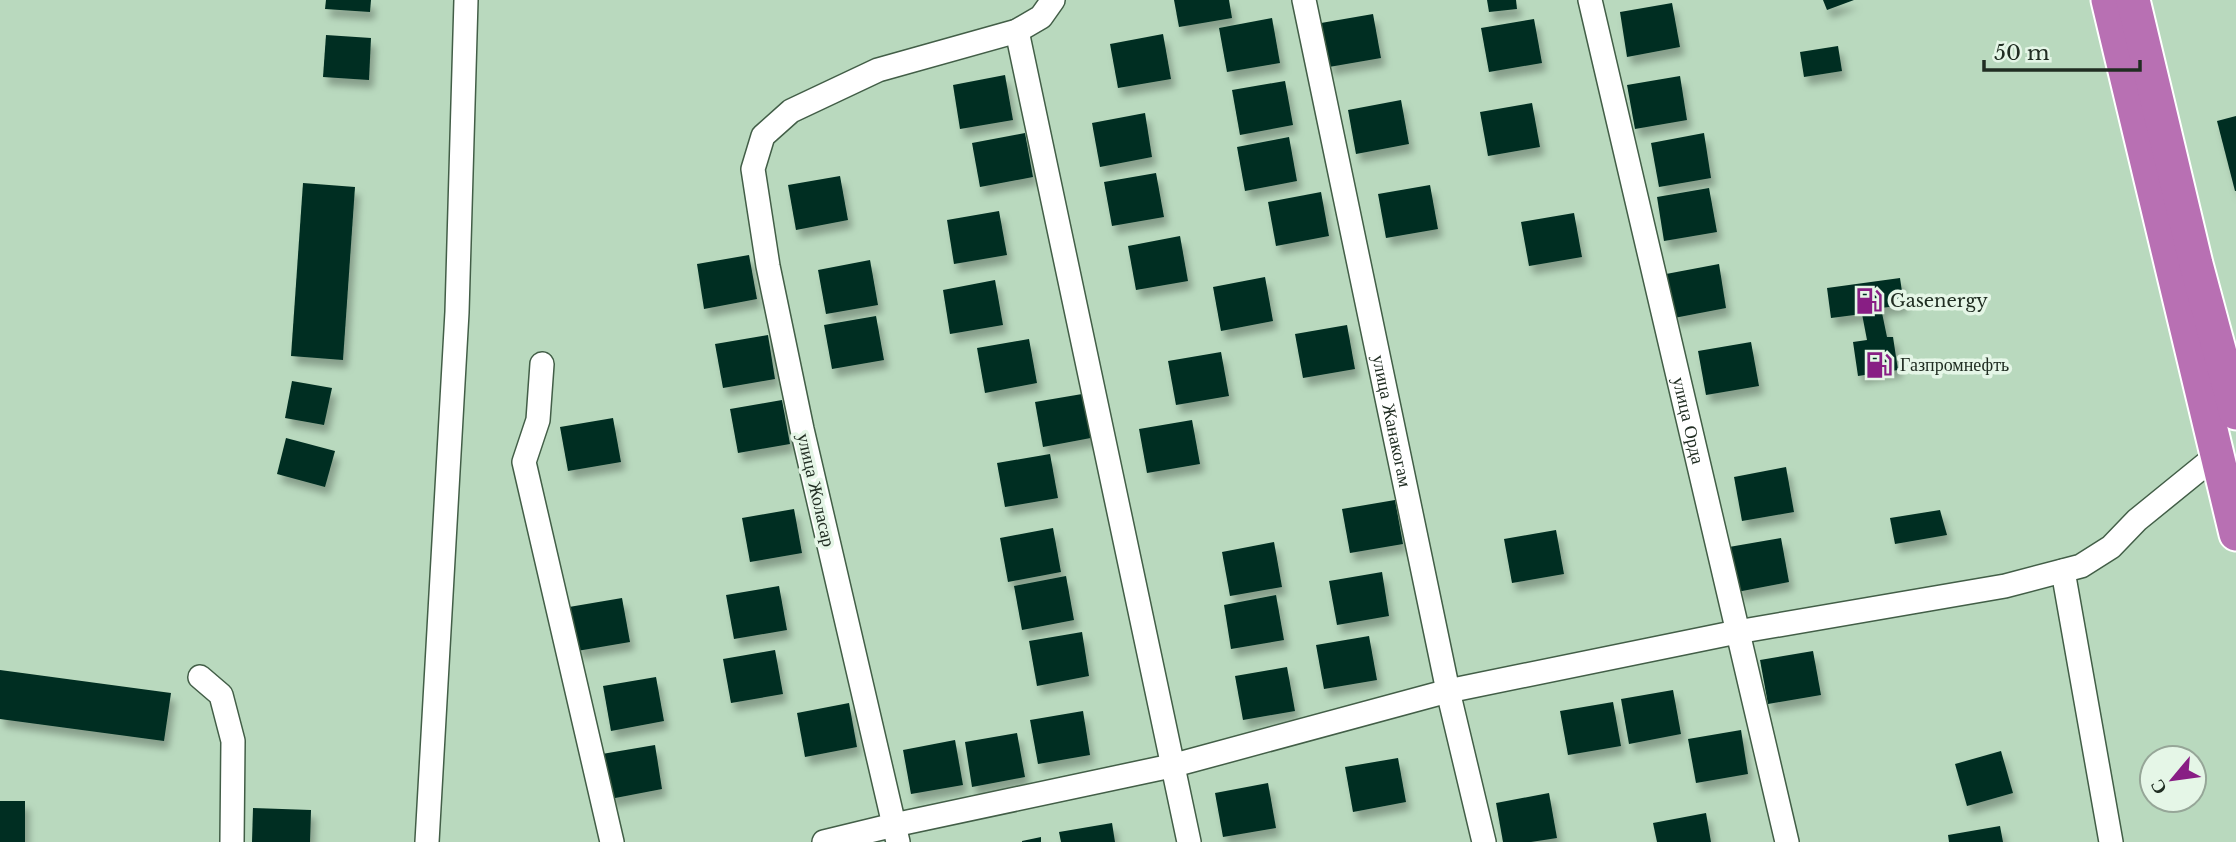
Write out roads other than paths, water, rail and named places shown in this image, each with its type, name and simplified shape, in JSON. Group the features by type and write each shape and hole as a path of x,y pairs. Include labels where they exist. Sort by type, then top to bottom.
{"highway":[{"path":"2108,0 2227,453 2236,534"},
{"path":"2133,0 2196,264 2230,365 2236,413"}],"street":[{"path":"427,842 457,312 466,0"},
{"path":"1053,0 1041,16 1017,31 1189,842"},
{"name":"улица Жанакогам","path":"1304,0 1448,691 1484,842"},
{"name":"улица Орда","path":"1590,0 1787,842"},
{"name":"улица Жоласар","path":"896,833 802,429 768,265 753,169 763,136 791,111 878,70 1017,31"},
{"path":"542,364 538,419 524,462 612,842"},
{"path":"824,842 896,833 1171,766 1448,691 1737,632 2005,586 2063,571 2081,566 2111,547 2137,520 2227,453"},
{"path":"2063,571 2111,842"},
{"path":"200,677 221,695 233,741 232,842"}],"place":[{"name":"Gasenergy","path":"1869,301"},
{"name":"Газпромнефть","path":"1879,365"}]}
